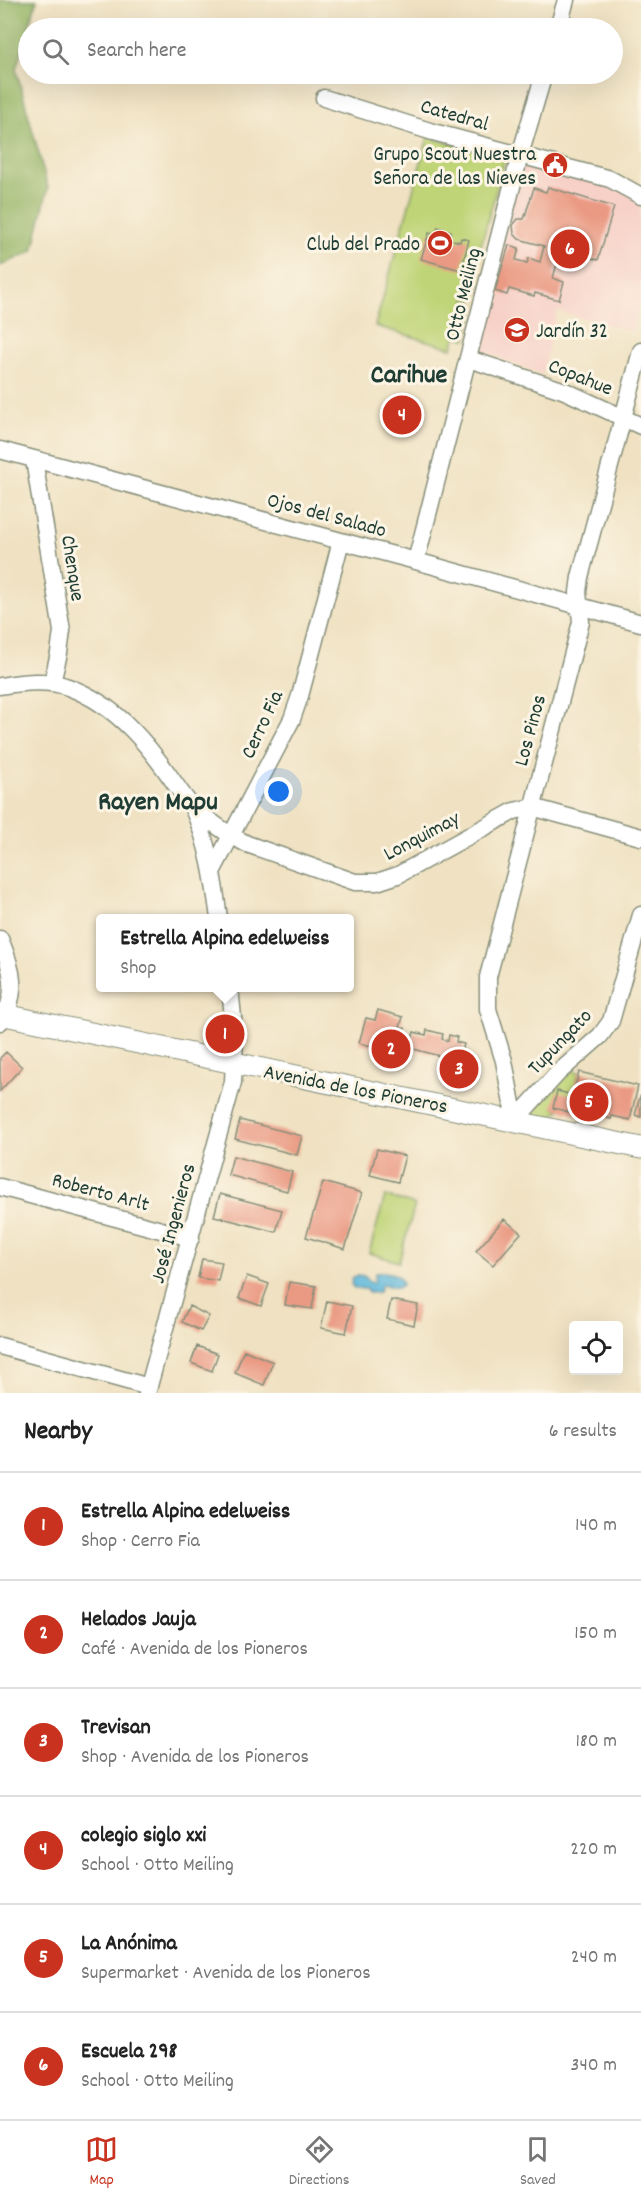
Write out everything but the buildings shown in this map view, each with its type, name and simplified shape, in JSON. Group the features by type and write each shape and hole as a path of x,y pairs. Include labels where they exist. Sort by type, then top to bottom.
{"main road":[{"name":"Avenida de los Pioneros","path":"2,1017 515,1120 641,1148"}],"street":[{"path":"561,18 566,0"},
{"name":"Otto Meiling","path":"416,561 520,155 541,84"},
{"name":"Catedral","path":"324,98 433,132 610,179 641,196"},
{"name":"Los Pinos","path":"515,1120 504,1061 488,1009 486,992 488,976 581,622 578,592 580,577 641,351"},
{"name":"Copahue","path":"469,358 565,391 641,426"},
{"name":"Ojos del Salado","path":"0,450 641,623"},
{"name":"Chenque","path":"34,460 62,631 52,683"},
{"name":"Cerro Fia","path":"213,870 294,711 341,541"},
{"name":"Lonquimay","path":"0,686 23,682 52,683 69,687 102,705 135,730 160,760 193,809 213,870"},
{"path":"532,807 641,837"},
{"name":"Lonquimay","path":"193,809 230,836 247,844 355,882 377,882 398,875 514,811 532,807"},
{"path":"213,870 218,914"},
{"name":"Tupungato","path":"515,1120 558,1073 600,1036 611,1021 641,915"},
{"path":"0,939 12,974 10,1001 2,1017"},
{"path":"230,992 235,1064"},
{"name":"José Ingenieros","path":"148,1390 233,1082 235,1064"},
{"name":"Roberto Arlt","path":"0,1187 191,1238"},
{"path":"0,1346 148,1390"}],"shaded area":[{"path":"522,159 616,184 641,203 641,298 632,331 557,311 542,375 478,349"}],"green space":[{"path":"0,0 37,0 32,18 18,18 16,69 18,84 20,84 48,188 33,251 0,266"},
{"name":"Club del Prado","path":"428,137 505,159 473,274 479,276 473,301 466,299 465,303 475,306 466,339 456,336 452,348 375,326"},
{"path":"570,1070 579,1072 573,1095 554,1108 560,1110 546,1121 533,1118 530,1111"},
{"path":"385,1196 415,1205 399,1262 369,1253"}],"water":[{"path":"384,1272 399,1277 402,1285 397,1288 382,1284 379,1292 369,1293 366,1289 354,1288 351,1284 352,1278 358,1275 364,1276 371,1283 374,1282 375,1273"}],"place":[{"name":"Grupo Scout Nuestra Señora de las Nieves","path":"555,165"},
{"name":"Club del Prado","path":"440,243"},
{"name":"Escuela 298","path":"570,249"},
{"name":"Jardín 32","path":"517,330"},
{"name":"colegio siglo xxi","path":"402,415"},
{"name":"Estrella Alpina edelweiss","path":"225,1034"},
{"name":"Helados Jauja","path":"391,1049"},
{"name":"Trevisan","path":"459,1069"},
{"name":"La Anónima","path":"589,1102"}],"district":[{"name":"Carihue","path":"409,373"},
{"name":"Rayen Mapu","path":"158,800"}]}
